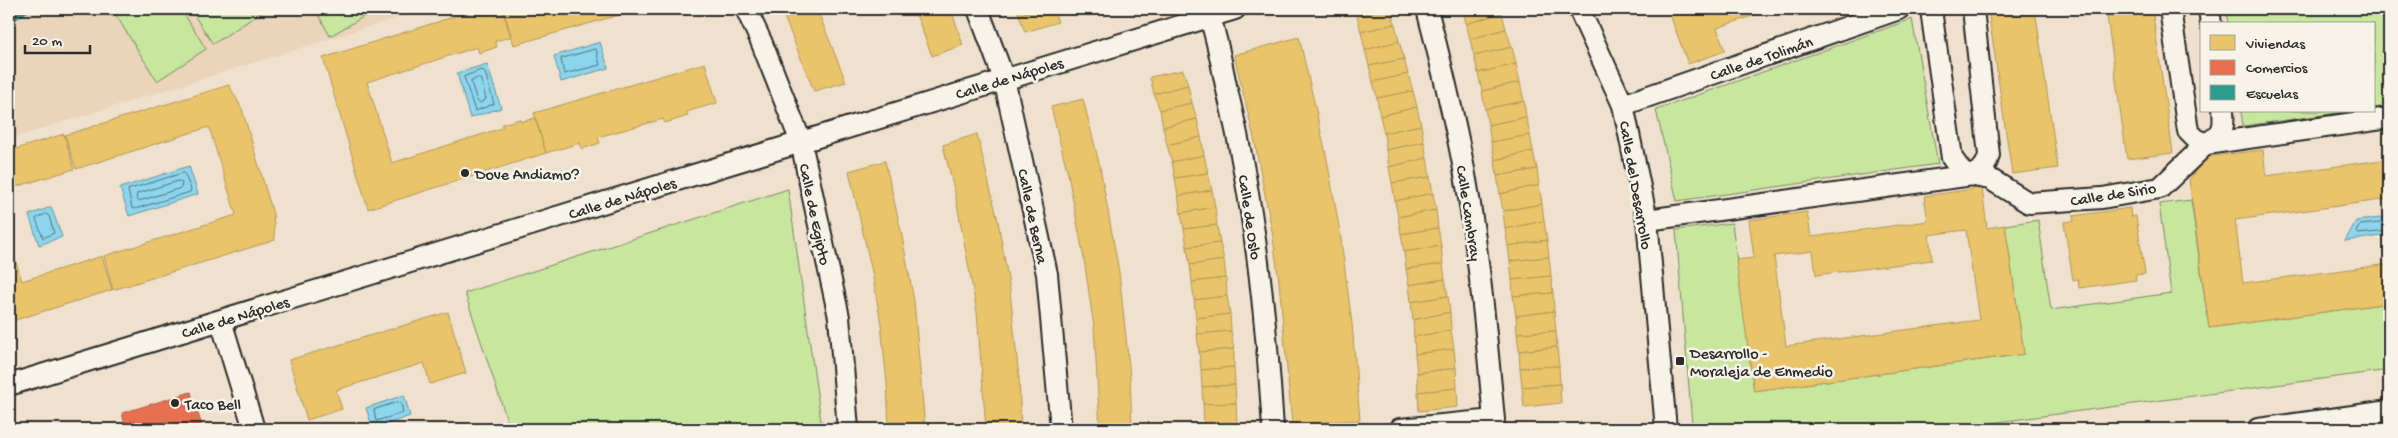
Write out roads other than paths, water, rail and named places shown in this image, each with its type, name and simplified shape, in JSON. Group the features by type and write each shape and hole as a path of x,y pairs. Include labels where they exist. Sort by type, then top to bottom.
{"street":[{"name":"Calle de Egipto","path":"746,9 761,40 801,142 839,317 848,429"},
{"name":"Calle de Berna","path":"978,9 1004,79 1047,274 1061,429"},
{"name":"Calle de Nápoles","path":"9,385 801,142 1208,13 1235,9"},
{"name":"Calle Cambray","path":"1400,429 1494,420 1484,307 1467,186 1444,73 1428,9"},
{"name":"Calle del Desarrollo","path":"1579,9 1623,105 1647,220 1666,429"},
{"name":"Calle de Tolimán","path":"1623,105 1899,9"},
{"path":"1933,9 1932,17 1952,158 1970,176 1986,166 1989,155 1973,9"},
{"path":"2170,9 2188,131 2196,139 2206,144 2389,118"},
{"path":"2209,9 2211,22"},
{"name":"Calle de Oslo","path":"1208,13 1237,131 1254,234 1267,338 1273,429"},
{"name":"Calle de Sirio","path":"1647,220 1970,176 1990,179 2028,203 2102,198 2160,188 2206,144 2219,136 2224,125 2222,112"},
{"path":"221,321 254,429"},
{"path":"2258,429 2389,412"}],"water":[{"path":"600,42 608,68 561,82 554,56"},
{"path":"487,64 501,108 470,118 457,73"},
{"path":"189,166 198,194 129,216 120,188"},
{"path":"51,207 62,237 39,245 29,215"},
{"path":"2389,217 2389,235 2345,241 2356,221"},
{"path":"404,395 410,416 373,429 366,408"}],"place":[{"name":"Dove Andiamo?","path":"465,173"},
{"name":"Desarrollo - Moraleja de Enmedio","path":"1680,361"},
{"name":"Taco Bell","path":"175,403"}]}
